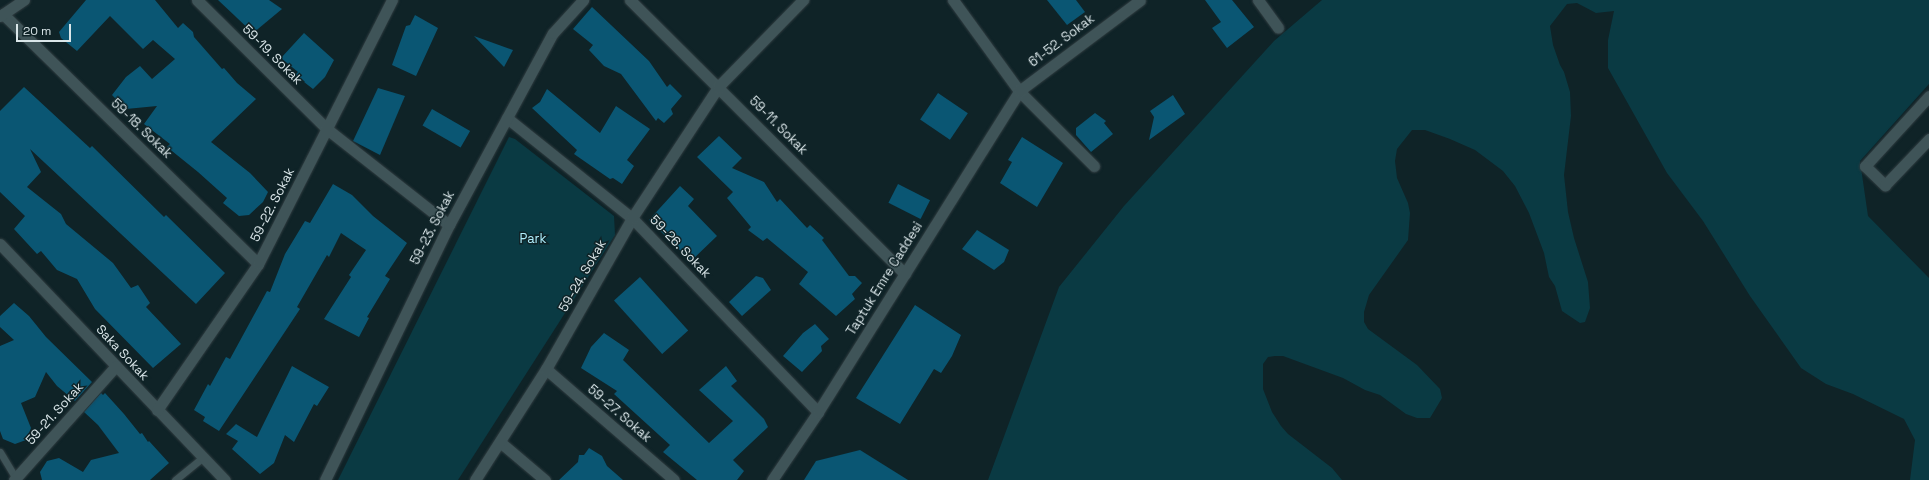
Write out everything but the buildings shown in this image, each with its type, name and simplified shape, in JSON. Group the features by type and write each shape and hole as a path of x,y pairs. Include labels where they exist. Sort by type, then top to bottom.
{"street":[{"path":"2,15 24,0"},
{"name":"59-19. Sokak","path":"197,0 328,129 449,225"},
{"name":"59-22. Sokak","path":"157,410 258,264 328,129 392,0"},
{"name":"59-23. Sokak","path":"325,480 449,225 553,33 583,0"},
{"name":"59-11. Sokak","path":"630,0 905,274"},
{"path":"718,87 803,0"},
{"path":"953,0 1020,91 1094,166"},
{"name":"61-52. Sokak","path":"1020,91 1140,0"},
{"path":"1258,0 1278,28"},
{"name":"59-18. Sokak","path":"2,15 258,264"},
{"name":"59-24. Sokak","path":"475,480 546,369 632,218 718,87"},
{"name":"Taptuk Emre Caddesi","path":"772,480 818,412 1020,91"},
{"path":"1929,96 1865,166 1885,185 1929,139"},
{"name":"59-26. Sokak","path":"507,118 632,218 818,412"},
{"name":"Saka Sokak","path":"0,244 225,480"},
{"name":"59-21. Sokak","path":"17,479 116,366"},
{"name":"59-27. Sokak","path":"546,369 674,480"},
{"path":"500,442 544,480"}],"lane":[{"path":"0,452 17,479"},
{"path":"175,480 203,457"}],"green space":[{"path":"1322,0 1929,0 1929,84 1860,161 1868,216 1929,278 1929,480 1910,480 1915,440 1904,419 1853,394 1826,384 1801,368 1750,296 1703,221 1667,173 1608,68 1608,40 1614,11 1596,13 1577,3 1567,4 1550,26 1553,45 1570,92 1571,116 1564,175 1568,212 1574,238 1588,282 1590,308 1585,322 1580,323 1562,311 1555,286 1549,277 1544,253 1529,213 1515,186 1503,171 1475,150 1425,130 1412,130 1397,149 1395,161 1397,178 1408,203 1410,213 1408,240 1369,295 1364,312 1364,322 1368,329 1417,365 1440,389 1442,398 1430,418 1417,418 1406,414 1380,395 1365,390 1343,378 1283,356 1275,356 1268,357 1263,364 1263,389 1272,412 1288,434 1332,468 1342,480 988,480 1059,287 1124,206 1274,41"},
{"name":"Park","path":"509,137 515,139 614,216 615,235 458,480 338,480"}]}
